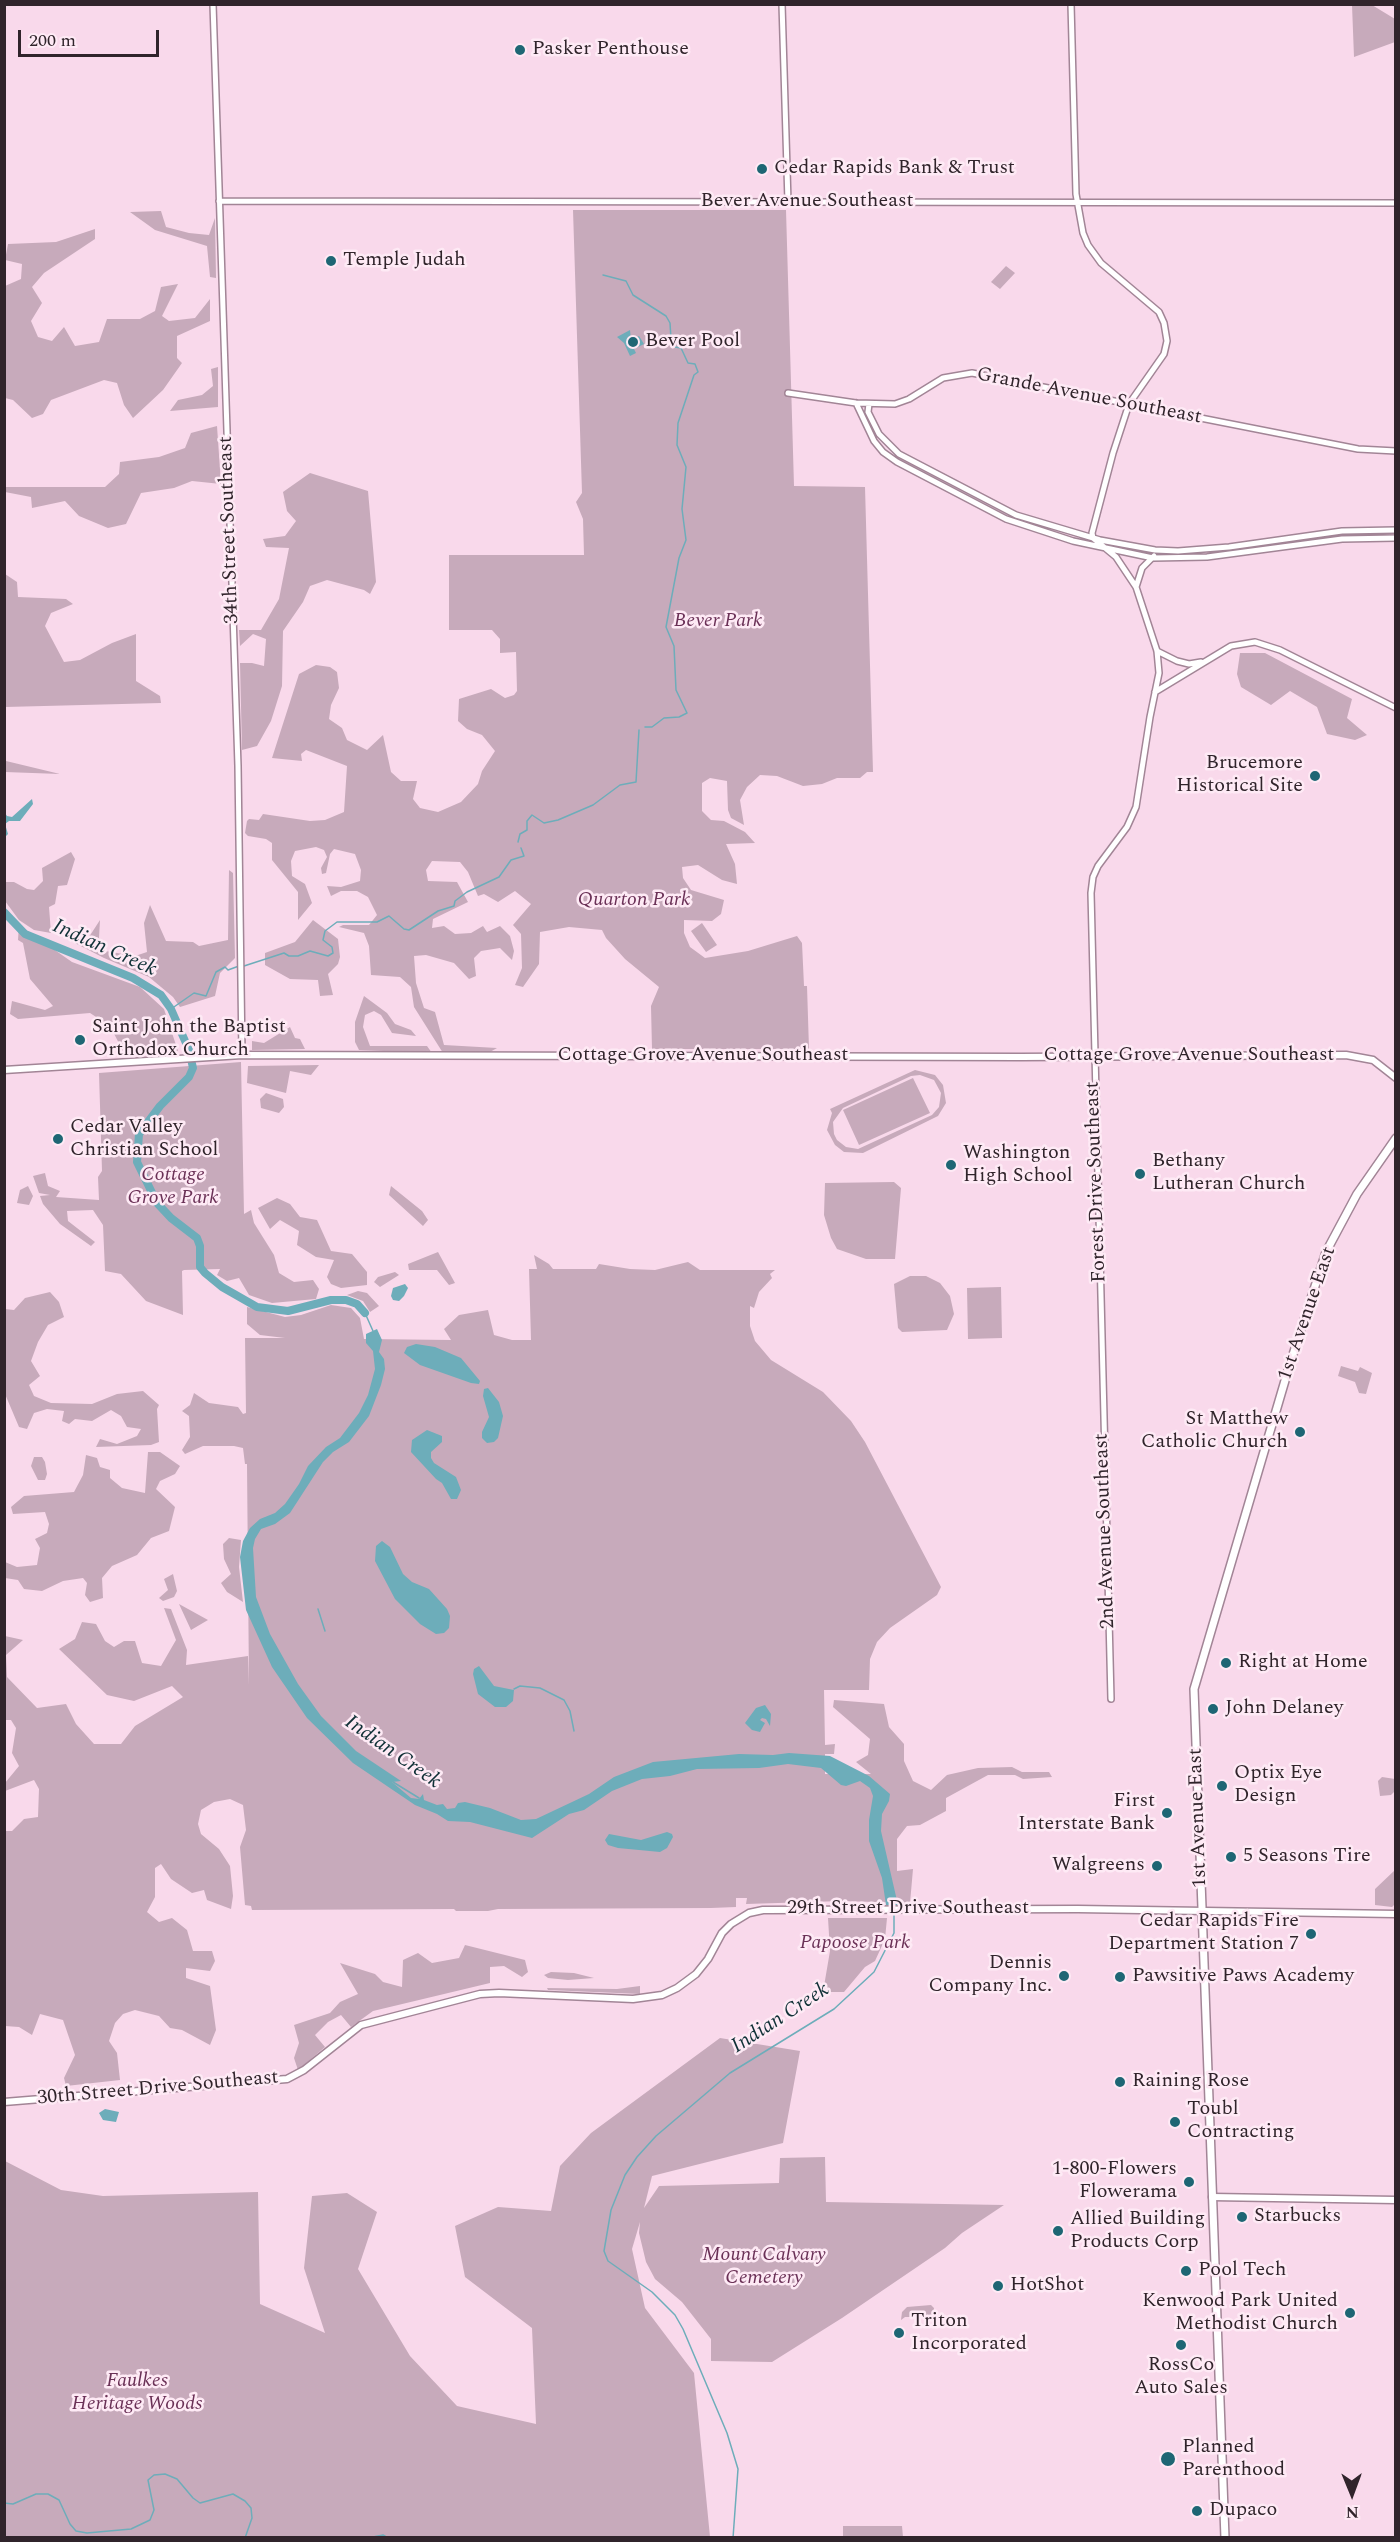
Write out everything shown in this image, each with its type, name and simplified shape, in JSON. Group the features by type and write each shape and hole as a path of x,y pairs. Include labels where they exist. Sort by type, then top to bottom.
{"main road":[{"name":"Cottage Grove Avenue Southeast","path":"4,1070 242,1055 1094,1057 1354,1055 1372,1060 1395,1078"},
{"name":"1st Avenue East","path":"1225,2538 1194,1699 1197,1674 1292,1357 1326,1252 1357,1194 1395,1138"},
{"name":"29th Street Drive Southeast","path":"650,1998 670,1992 691,1979 708,1959 724,1931 749,1913 770,1909 1202,1910 1395,1914"},
{"name":"30th Street Drive Southeast","path":"4,2102 287,2079 304,2070 361,2025 480,1994 650,1998"},
{"path":"1212,2197 1395,2200"}],"street":[{"name":"34th Street Southeast","path":"213,4 238,766 242,1055"},
{"path":"782,4 788,202"},
{"path":"1071,4 1077,201 1083,233 1101,263 1159,312 1164,323 1167,341 1164,354 1129,404 1094,521 1093,538"},
{"name":"Bever Avenue Southeast","path":"219,201 1395,203"},
{"name":"Grande Avenue Southeast","path":"788,393 856,403 895,404 909,399 943,378 972,373 1358,449 1395,451"},
{"path":"856,403 874,441 883,452 897,462 1013,522 1108,550 1153,558 1207,557 1342,539 1395,538"},
{"path":"869,404 868,412 879,434 899,454 1016,514 1093,538 1155,550 1229,547 1342,531 1395,530"},
{"name":"Forest Drive Southeast","path":"1093,538 1108,550 1136,587 1157,651 1159,673 1136,807 1127,827 1106,853 1093,877 1091,893 1102,1363"},
{"path":"1136,587 1142,568 1153,558 1155,550"},
{"path":"1155,692 1231,646 1255,642 1267,645 1395,708"},
{"path":"1157,651 1177,662 1189,664 1203,662"},
{"name":"2nd Avenue Southeast","path":"1102,1363 1111,1699"}],"green space":[{"path":"1352,5 1372,5 1395,19 1395,42 1354,57"},
{"name":"Bever Park","path":"573,210 786,210 794,486 865,487 873,772 867,772 860,778 837,778 822,784 803,786 777,776 760,775 747,787 740,800 744,825 731,818 728,810 727,781 710,778 702,783 702,811 711,820 724,821 745,832 755,843 726,844 735,864 737,884 722,880 698,865 682,867 683,878 691,890 724,900 721,914 712,921 684,920 684,933 690,947 705,958 748,951 797,936 802,943 804,986 807,986 809,1049 652,1049 651,1006 659,987 625,959 606,938 602,930 569,927 540,932 539,964 523,987 515,985 522,968 521,934 513,925 531,904 515,891 498,902 484,894 478,896 468,872 460,862 432,861 426,870 428,881 457,882 468,902 433,919 432,928 444,926 455,934 471,933 483,926 487,932 500,926 510,936 514,951 512,960 500,948 481,951 474,958 476,976 469,979 454,963 426,955 414,956 416,983 424,1008 435,1012 444,1045 497,1048 490,1052 443,1053 414,1007 411,987 400,977 371,975 369,946 364,933 339,927 369,925 377,915 368,897 357,891 341,891 331,896 327,886 341,887 360,881 361,870 355,854 334,849 330,854 326,873 322,874 321,868 327,857 324,850 316,847 295,851 291,861 292,876 305,884 312,903 298,920 298,892 272,860 272,843 245,833 247,821 249,819 259,820 263,814 310,821 325,820 344,812 347,766 306,750 301,754 302,761 272,758 299,674 316,665 330,667 337,672 339,688 331,705 329,719 342,728 347,740 367,750 383,735 391,772 401,781 417,781 413,799 420,808 438,812 461,802 478,784 482,771 495,751 482,735 467,729 458,721 459,699 491,689 505,698 514,695 517,691 516,652 500,653 500,639 492,630 449,630 449,555 584,555 583,519 576,502 582,493"},
{"path":"161,211 166,227 189,233 209,235 215,218 216,278 210,277 207,246 155,230 130,212"},
{"path":"95,229 95,239 44,273 32,287 42,303 31,321 38,337 52,341 64,327 75,346 99,342 107,319 140,319 155,311 161,287 178,284 162,316 169,321 195,318 210,299 210,321 177,336 177,358 182,363 163,390 133,418 124,405 117,383 104,380 51,400 43,414 32,418 13,400 5,398 5,286 21,279 22,264 5,260 8,244 56,242"},
{"path":"1006,266 1015,273 1000,289 991,282"},
{"path":"218,367 218,407 170,411 178,400 202,395 213,386 211,369"},
{"path":"217,426 221,484 192,481 174,488 141,493 126,524 108,528 79,516 65,501 32,508 31,497 5,492 5,487 105,487 119,474 120,462 159,457 185,448 191,433"},
{"path":"310,473 368,491 376,582 370,594 364,590 327,580 310,586 303,602 283,631 282,686 271,721 257,746 242,750 240,663 264,666 266,639 253,634 240,646 239,630 261,630 279,599 289,548 266,547 263,539 285,536 296,521 287,511 283,492"},
{"path":"5,574 17,582 18,597 66,599 73,604 51,613 45,626 64,662 80,660 112,643 136,634 136,681 160,696 161,703 5,707"},
{"path":"1240,653 1265,653 1352,699 1347,718 1367,735 1355,740 1327,734 1317,707 1290,691 1271,705 1241,687 1237,674"},
{"path":"6,761 60,774 5,772"},
{"path":"71,852 75,859 67,885 58,886 55,904 49,907 51,933 34,930 19,920 5,901 5,882 14,882 34,890 43,881 42,868"},
{"path":"229,870 233,873 235,958 220,973 215,996 180,1007 173,997 149,977 69,940 73,937 89,937 100,920 99,938 105,951 135,956 147,952 144,923 150,905 166,941 193,942 199,946 228,940"},
{"path":"313,920 338,939 340,957 338,964 328,974 333,995 320,996 318,980 290,979 265,965 265,953 295,942"},
{"path":"702,923 717,945 706,952 691,931"},
{"path":"19,925 72,962 140,987 164,1009 178,1051 123,1051 110,1026 90,1013 18,1019 10,1014 12,1001 45,1010 53,1006 30,979 23,943 18,940"},
{"path":"364,996 387,1013 395,1024 411,1030 416,1036 392,1033 381,1015 374,1011 365,1015 363,1027 370,1046 427,1046 432,1053 359,1050 355,1042 355,1022"},
{"path":"290,1027 295,1038 300,1039 305,1049 252,1050 252,1041 264,1043"},
{"name":"Cottage Grove Park","path":"241,1062 244,1214 251,1210 254,1223 274,1255 279,1273 294,1282 313,1280 319,1289 316,1299 272,1303 249,1295 239,1278 227,1281 217,1275 220,1269 184,1270 182,1271 183,1315 146,1301 121,1274 105,1271 103,1225 93,1210 67,1211 68,1221 95,1242 91,1246 60,1224 43,1204 40,1196 50,1195 39,1193 33,1176 45,1173 48,1186 60,1191 56,1197 99,1200 98,1177 102,1171 99,1073"},
{"path":"319,1065 311,1075 290,1071 286,1093 247,1083 248,1066"},
{"path":"915,1070 935,1075 943,1085 946,1103 938,1116 863,1153 844,1152 835,1145 827,1130 832,1113 830,1109","holes":["920,1075 934,1080 941,1093 939,1107 932,1115 858,1149 846,1147 837,1140 833,1122 843,1108 911,1076"]},
{"path":"913,1078 930,1113 859,1145 843,1110"},
{"path":"266,1093 283,1099 284,1107 279,1113 261,1108 260,1099"},
{"path":"894,1182 901,1188 895,1259 866,1259 837,1249 824,1215 825,1183"},
{"path":"28,1186 33,1196 29,1205 17,1203 20,1190"},
{"path":"391,1186 422,1211 428,1220 423,1226 389,1195"},
{"path":"277,1198 290,1204 300,1217 317,1220 331,1251 352,1254 367,1272 367,1285 341,1288 331,1284 327,1277 334,1260 316,1257 297,1245 299,1231 280,1220 270,1229 258,1208"},
{"path":"438,1252 455,1283 449,1285 437,1270 409,1270 408,1264"},
{"path":"534,1255 553,1269 596,1269 599,1264 655,1270 688,1262 700,1270 775,1270 770,1274 772,1278 759,1292 754,1308 750,1306 750,1326 755,1341 771,1360 823,1392 851,1421 865,1442 941,1587 937,1595 890,1628 877,1642 870,1659 869,1690 824,1690 825,1745 835,1744 834,1754 825,1754 825,1774 871,1774 856,1762 868,1755 870,1739 833,1707 834,1700 884,1704 889,1727 904,1744 904,1761 913,1781 931,1790 947,1775 978,1768 1012,1767 1022,1772 1049,1772 1052,1777 1023,1779 1015,1775 988,1775 946,1798 946,1811 920,1825 907,1826 897,1839 897,1871 913,1869 910,1903 842,1901 746,1904 747,1898 736,1898 736,1907 711,1908 498,1909 488,1911 456,1911 454,1909 252,1910 251,1906 245,1905 240,1847 246,1830 243,1805 230,1799 214,1802 201,1810 198,1824 201,1834 219,1849 230,1866 233,1896 231,1909 207,1900 204,1890 192,1893 171,1879 161,1864 155,1868 155,1897 147,1912 159,1922 172,1918 187,1930 193,1951 212,1951 215,1961 210,1971 186,1968 186,1978 210,1986 216,2030 210,2045 182,2030 170,2028 159,2016 135,2010 123,2014 115,2023 109,2041 117,2053 120,2080 66,2086 64,2078 75,2055 63,2020 40,2014 32,2035 19,2027 5,2026 5,1831 12,1831 24,1819 38,1817 39,1789 34,1780 5,1791 5,1783 19,1766 12,1753 16,1728 11,1720 5,1720 5,1636 23,1640 6,1655 7,1677 37,1708 66,1704 76,1724 94,1744 121,1744 135,1726 183,1697 172,1686 134,1701 107,1695 59,1649 75,1639 82,1622 96,1624 105,1641 114,1647 124,1641 135,1641 142,1663 161,1666 176,1640 164,1608 171,1609 187,1650 186,1665 248,1656 249,1685 247,1464 245,1464 243,1448 203,1446 185,1454 182,1450 190,1437 189,1416 182,1411 190,1405 194,1393 209,1403 238,1407 243,1414 246,1413 245,1338 285,1338 260,1335 247,1324 247,1307 285,1317 301,1315 331,1305 351,1308 360,1318 364,1339 451,1340 444,1329 459,1315 488,1310 494,1335 512,1340 531,1340 529,1269 537,1269"},
{"path":"395,1272 399,1275 380,1287 374,1282 378,1277"},
{"path":"910,1276 926,1276 940,1283 950,1296 954,1314 947,1330 902,1332 898,1328 894,1284"},
{"path":"1001,1287 1002,1338 968,1339 967,1288"},
{"path":"358,1291 367,1293 379,1306 370,1312 363,1301 347,1295"},
{"path":"50,1292 59,1302 64,1317 48,1325 38,1342 31,1361 40,1376 29,1385 34,1396 51,1403 92,1404 117,1394 143,1391 159,1405 157,1409 159,1442 151,1445 96,1447 100,1439 117,1444 137,1436 141,1429 127,1427 121,1416 111,1410 92,1421 75,1419 69,1424 62,1421 64,1411 47,1409 34,1413 27,1429 19,1427 5,1394 5,1309 14,1310 25,1298"},
{"path":"1341,1366 1358,1371 1360,1367 1372,1373 1366,1394 1359,1393 1355,1382 1338,1376"},
{"path":"148,1452 160,1452 180,1466 175,1474 160,1481 156,1489 175,1507 169,1531 151,1538 137,1555 112,1566 102,1578 103,1598 90,1602 85,1595 87,1583 83,1578 63,1581 42,1591 24,1589 18,1580 5,1578 5,1562 17,1567 37,1565 40,1548 35,1539 47,1533 49,1524 45,1512 13,1514 11,1507 24,1496 74,1492 83,1475 86,1455 97,1458 100,1467 110,1470 110,1478 122,1488 145,1493"},
{"path":"34,1457 42,1457 45,1462 47,1474 45,1480 38,1480 31,1466"},
{"path":"229,1538 241,1540 239,1567 243,1602 227,1592 221,1583 231,1574 224,1559 223,1544"},
{"path":"173,1574 177,1591 174,1597 163,1601 159,1598 168,1590 164,1579"},
{"path":"179,1604 208,1620 191,1630"},
{"path":"1382,1777 1395,1779 1395,1791 1391,1795 1380,1796 1378,1781"},
{"path":"1395,1870 1395,1904 1392,1907 1375,1905 1375,1889"},
{"name":"Papoose Park","path":"828,1918 887,1918 885,1939 875,1961 865,1967 844,1992 823,1992 830,1951"},
{"path":"465,1945 525,1960 528,1972 522,1977 504,1966 490,1967 490,1983 373,2011 351,2027 341,2015 328,2022 315,2035 325,2047 298,2070 294,2058 299,2043 294,2025 330,2013 340,2002 358,1994 340,1963 375,1974 383,1982 402,1987 403,1960 418,1953 432,1963 459,1958"},
{"path":"551,1972 574,1973 594,1978 568,1980 548,1978 544,1975"},
{"path":"640,1986 640,1994 548,1990 547,1988 617,1989"},
{"path":"720,2038 800,2051 783,2143 652,2176 644,2208 659,2186 779,2183 780,2158 825,2157 826,2202 1004,2205 842,2318 772,2362 711,2361 711,2339 682,2302 655,2279 646,2262 639,2233 640,2222 632,2249 645,2308 694,2373 710,2537 5,2537 5,2161 61,2190 103,2196 258,2192 260,2304 325,2333 304,2268 312,2196 347,2193 377,2212 358,2269 410,2356 457,2406 536,2424 532,2328 465,2277 455,2226 498,2207 551,2211 560,2166 591,2133"},
{"path":"931,2305 934,2308 933,2317 905,2317 901,2320 902,2312 907,2307"},
{"path":"843,2526 902,2526 903,2537 843,2537"}],"water":[{"name":"Bever Pool","path":"630,330 631,340 639,336 644,344 634,349 636,353 630,356 624,343 617,337"},
{"path":"32,799 33,804 20,821 9,821 5,824 5,813 12,817"},
{"path":"405,1284 408,1288 404,1296 399,1301 393,1300 391,1296 393,1288"},
{"path":"377,1329 382,1340 379,1352 384,1359 385,1369 369,1416 349,1442 333,1452 323,1462 290,1513 275,1524 261,1529 253,1548 256,1597 270,1634 298,1684 321,1716 356,1751 401,1781 392,1782 411,1798 419,1799 423,1794 424,1800 437,1805 443,1804 447,1809 455,1808 458,1803 465,1802 490,1808 521,1820 536,1819 589,1794 614,1777 653,1762 739,1754 789,1753 830,1756 869,1776 890,1794 882,1814 881,1831 898,1905 886,1905 882,1878 869,1841 869,1820 873,1796 870,1788 860,1781 846,1786 841,1785 821,1768 788,1764 759,1768 697,1769 670,1776 642,1779 612,1791 584,1810 569,1814 532,1838 470,1822 448,1821 415,1805 353,1763 307,1718 272,1667 246,1610 240,1557 243,1541 250,1528 285,1504 308,1466 326,1447 340,1438 359,1413 368,1395 375,1369 373,1351 366,1343 366,1334"},
{"path":"416,1344 435,1347 461,1358 480,1381 479,1384 420,1365 404,1353 407,1347"},
{"path":"488,1388 499,1402 503,1416 498,1438 494,1442 487,1443 482,1438 482,1432 489,1417 483,1396 484,1389"},
{"path":"427,1430 442,1436 442,1442 431,1452 431,1458 434,1463 456,1477 461,1490 457,1499 451,1499 442,1483 411,1452 412,1440"},
{"path":"382,1541 390,1547 403,1574 412,1582 429,1589 447,1609 450,1616 449,1628 444,1633 436,1634 420,1624 395,1599 375,1561 376,1546"},
{"path":"479,1666 494,1686 514,1690 513,1701 506,1707 495,1707 478,1694 473,1674 474,1669"},
{"path":"765,1705 771,1714 770,1726 766,1719 762,1718 760,1720 765,1723 760,1732 752,1730 745,1723 756,1708"},
{"path":"667,1832 673,1837 667,1848 660,1852 618,1848 608,1845 605,1840 609,1834 641,1840"},
{"path":"105,2109 119,2112 116,2122 103,2120 99,2113"}],"waterway":[{"path":"603,275 626,281 633,295 666,316 670,323 671,339 675,347 681,348 688,363 695,364 698,372 694,375 678,423 677,445 686,467 682,509 686,540 679,558 666,627 674,646 676,690 687,713 679,717 664,718 652,727 645,727"},
{"path":"518,842 520,834 527,830 527,821 532,815 544,823 558,820 593,805 620,785 636,782 639,730"},
{"path":"244,966 284,953 289,956 298,956 310,951 328,956 333,953 332,947 323,940 325,931 337,922 377,922 389,916 404,929 409,930 438,911 454,906 455,901 467,892 499,877 511,860 524,856 521,848"},
{"name":"Indian Creek","path":"4,912 25,934 133,978 161,995 171,1009 189,1050 193,1068 189,1077 160,1106 139,1134 137,1162 157,1203 171,1218 197,1238 200,1246 200,1267 205,1273 222,1287 257,1307 288,1311 331,1300 346,1300 357,1304 365,1313"},
{"path":"171,1009 194,993 206,996 216,972 225,967 228,970 239,966"},
{"name":"Indian Creek","path":"365,1313 373,1331"},
{"path":"318,1609 325,1631"},
{"path":"514,1689 520,1686 540,1688 564,1700 570,1711 574,1731"},
{"name":"Indian Creek","path":"393,1782 419,1798"},
{"name":"Indian Creek","path":"733,2538 738,2469 727,2433 675,2315 652,2292 608,2261 604,2251 611,2210 625,2175 637,2157 656,2136 730,2073 834,2009 874,1972 894,1933 894,1911"},
{"name":"Indian Creek","path":"4,2503 13,2504 36,2494 48,2494 59,2500 70,2524 76,2531 87,2533 131,2529 150,2520 154,2510 148,2480 154,2475 165,2474 177,2479 200,2503 233,2494 245,2501 251,2508 252,2518 245,2538"},
{"name":"Indian Creek","path":"368,2538 383,2535 388,2538"}],"place":[{"name":"Pasker Penthouse","path":"520,50"},
{"name":"Cedar Rapids Bank & Trust","path":"762,169"},
{"name":"Temple Judah","path":"331,261"},
{"name":"Bever Pool","path":"633,342"},
{"name":"Brucemore Historical Site","path":"1315,776"},
{"name":"Saint John the Baptist Orthodox Church","path":"80,1040"},
{"name":"Cedar Valley Christian School","path":"58,1139"},
{"name":"Washington High School","path":"951,1165"},
{"name":"Bethany Lutheran Church","path":"1140,1174"},
{"name":"St Matthew Catholic Church","path":"1300,1432"},
{"name":"Right at Home","path":"1226,1663"},
{"name":"John Delaney","path":"1213,1709"},
{"name":"Optix Eye Design","path":"1222,1786"},
{"name":"First Interstate Bank","path":"1167,1813"},
{"name":"5 Seasons Tire","path":"1231,1857"},
{"name":"Walgreens","path":"1157,1866"},
{"name":"Cedar Rapids Fire Department Station 7","path":"1311,1934"},
{"name":"Dennis Company Inc.","path":"1064,1976"},
{"name":"Pawsitive Paws Academy","path":"1120,1977"},
{"name":"Raining Rose","path":"1120,2082"},
{"name":"Toubl Contracting","path":"1175,2122"},
{"name":"1-800-Flowers Flowerama","path":"1189,2182"},
{"name":"Starbucks","path":"1242,2217"},
{"name":"Allied Building Products Corp","path":"1058,2231"},
{"name":"Pool Tech","path":"1186,2271"},
{"name":"HotShot","path":"998,2286"},
{"name":"Kenwood Park United Methodist Church","path":"1350,2313"},
{"name":"Triton Incorporated","path":"899,2333"},
{"name":"RossCo Auto Sales","path":"1181,2345"},
{"name":"Planned Parenthood","path":"1168,2459"},
{"name":"Dupaco","path":"1197,2511"}],"park label":[{"name":"Quarton Park","path":"634,901"},
{"name":"Mount Calvary Cemetery","path":"764,2268"},
{"name":"Faulkes Heritage Woods","path":"137,2394"}]}
